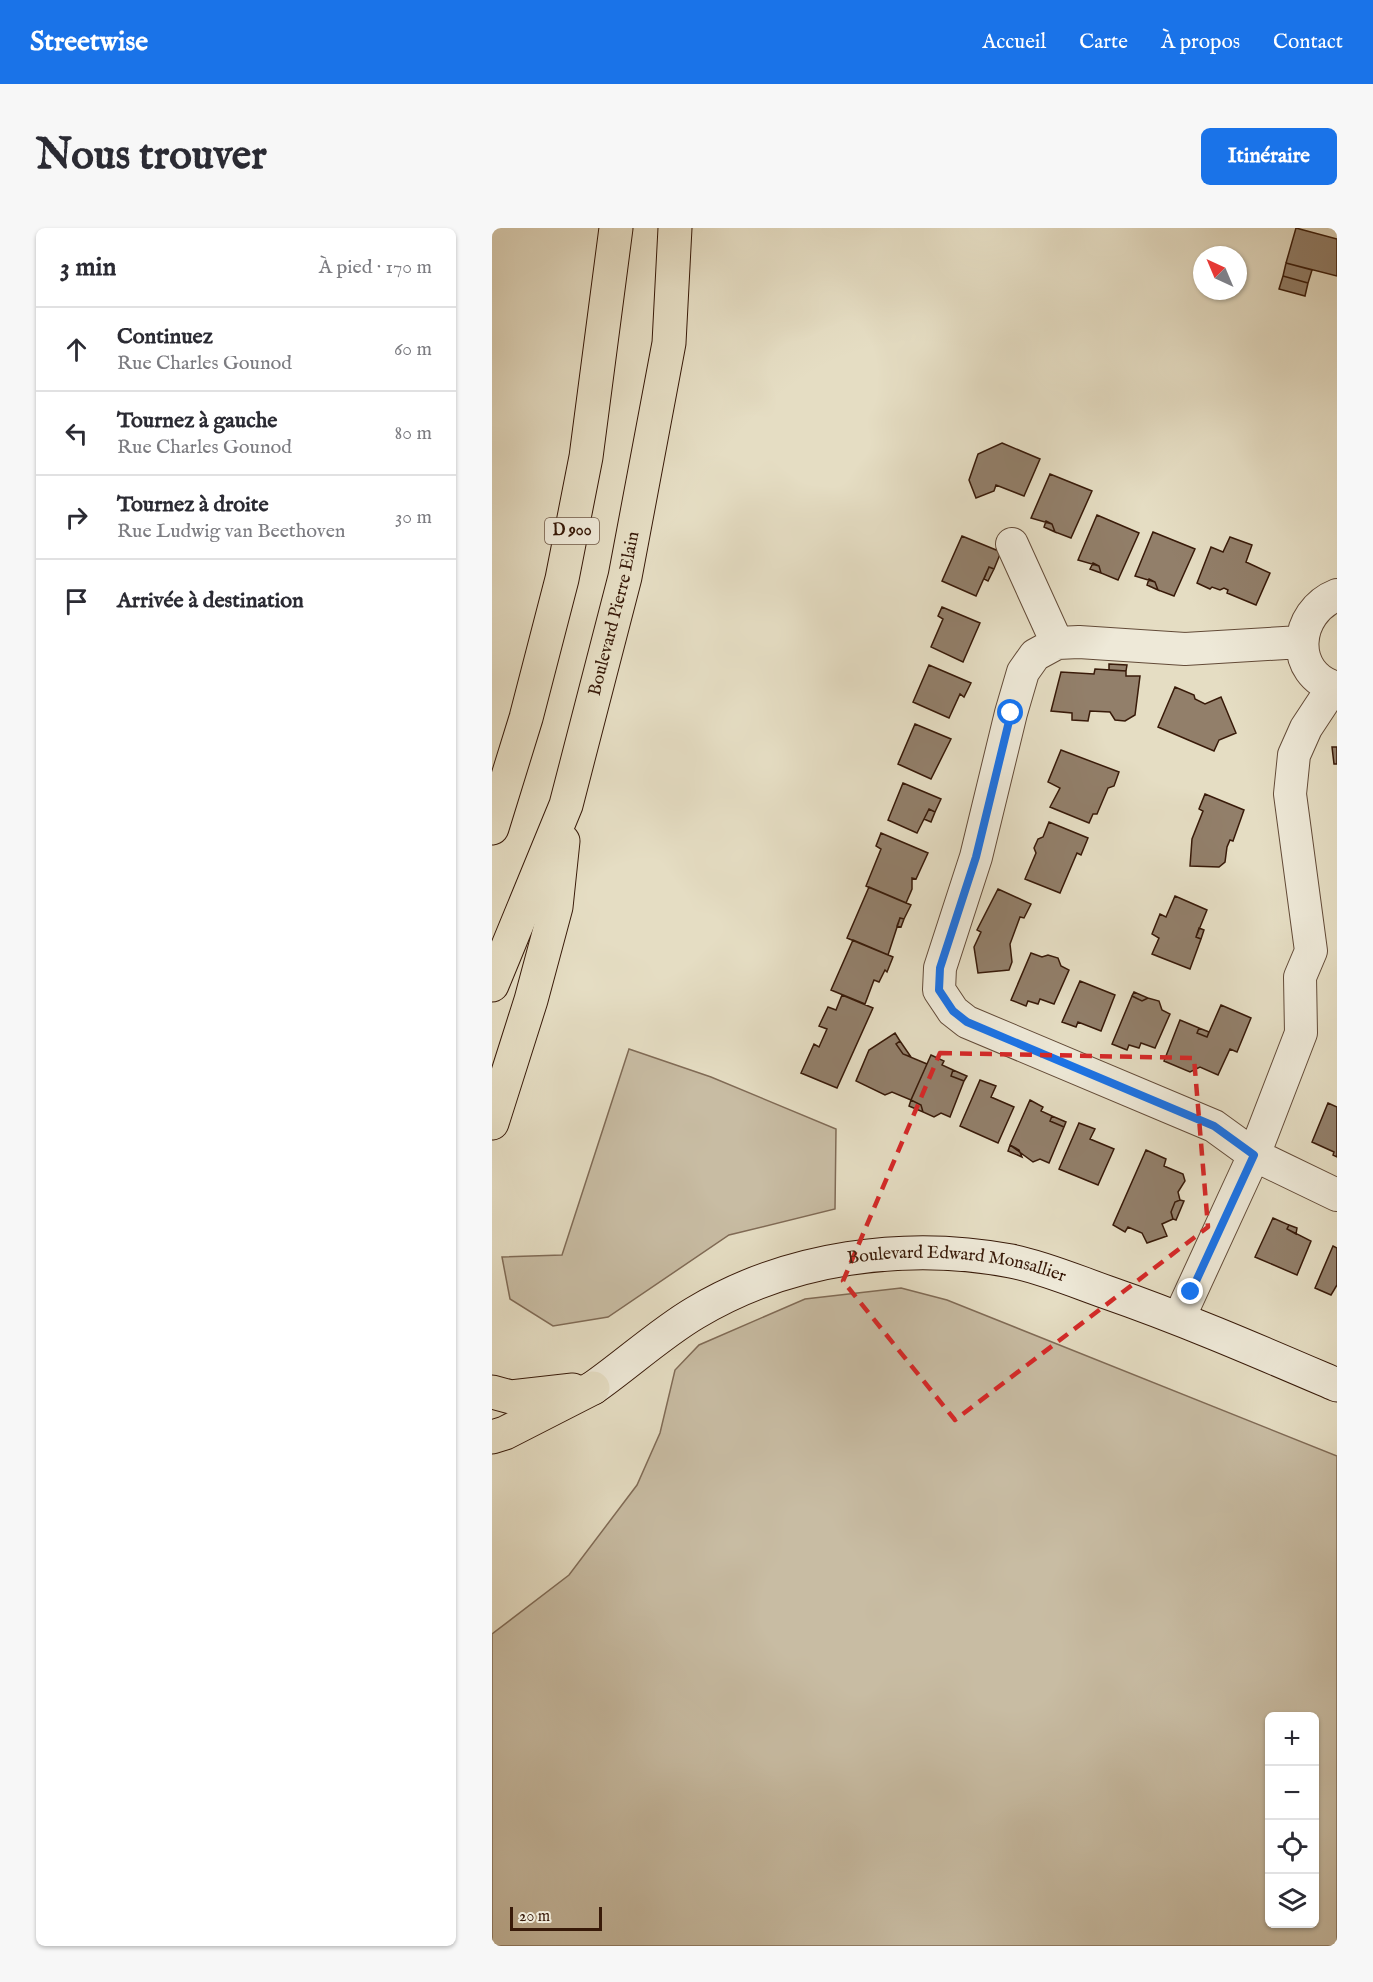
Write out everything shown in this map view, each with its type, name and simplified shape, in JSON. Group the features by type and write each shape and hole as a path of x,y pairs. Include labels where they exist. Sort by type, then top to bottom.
{"main road":[{"name":"D 900","path":"492,828 526,718 562,579 586,456 616,228"},
{"name":"Boulevard Pierre Elain","path":"492,985 566,805 625,577 669,343 675,228"},
{"path":"492,1123 531,1000 556,907 566,805"},
{"path":"492,1392 511,1397 593,1388"},
{"path":"492,1437 506,1433 593,1388"}],"street":[{"path":"1012,543 1057,643"},
{"path":"1179,1318 1254,1155 1301,1033 1300,977 1311,951 1290,794 1294,755 1306,728 1335,687 1321,680 1312,670 1301,642 1308,618 1316,607 1337,595"},
{"path":"1301,642 1185,649 1079,642 1057,643 1035,655 1023,672 1011,713 976,857 940,968 939,990 953,1011 967,1022 1214,1126 1254,1155 1337,1195"},
{"name":"Boulevard Edward Monsallier","path":"593,1388 695,1313 769,1278 856,1257 932,1251 1012,1261 1179,1318 1337,1385"}],"highlighted area":[{"path":"940,1053 1194,1058 1208,1227 955,1420 843,1281"}],"shaded area":[{"path":"629,1049 711,1077 836,1129 835,1209 729,1235 608,1317 553,1326 510,1299 502,1257 562,1255"},
{"path":"901,1288 947,1300 1337,1456 1337,1946 492,1946 492,1634 569,1575 637,1485 660,1433 675,1370 699,1345 805,1299"}],"building":[{"path":"1296,228 1337,239 1337,276 1286,263"},
{"path":"1286,263 1312,270 1308,283 1283,276"},
{"path":"1283,276 1308,283 1305,296 1279,289"},
{"path":"1002,443 1040,459 1024,496 996,485 994,491 976,498 969,480 978,454"},
{"path":"1050,474 1092,491 1071,538 1055,532 1052,524 1031,518"},
{"path":"1097,515 1139,533 1118,580 1101,573 1099,566 1078,560"},
{"path":"1046,521 1052,524 1055,532 1044,527"},
{"path":"1153,532 1195,549 1174,596 1158,590 1155,582 1135,576"},
{"path":"962,536 1001,552 994,569 989,567 976,596 942,581"},
{"path":"1230,537 1252,545 1246,562 1270,573 1256,605 1227,593 1228,590 1224,588 1220,590 1212,587 1210,589 1197,583 1211,547 1223,552"},
{"path":"1093,563 1099,566 1101,573 1090,569"},
{"path":"989,567 994,569 988,581 984,579"},
{"path":"1149,579 1155,582 1158,590 1147,585"},
{"path":"942,607 980,623 963,662 931,647 943,619 938,616"},
{"path":"1109,664 1127,665 1126,671 1109,670"},
{"path":"929,665 971,683 964,697 960,694 949,718 913,702"},
{"path":"1095,669 1126,671 1126,676 1140,676 1135,715 1125,721 1115,720 1110,712 1090,711 1088,721 1072,720 1072,713 1051,711 1061,672 1094,674"},
{"path":"1175,687 1194,695 1195,699 1205,704 1221,697 1236,733 1219,740 1214,751 1158,727"},
{"path":"915,724 951,739 931,779 898,764"},
{"path":"1332,747 1337,747 1337,764 1334,764"},
{"path":"1061,750 1119,772 1114,786 1108,788 1097,814 1093,814 1089,823 1050,807 1060,788 1048,782"},
{"path":"903,783 941,799 935,812 929,809 917,833 888,820"},
{"path":"1205,794 1244,810 1233,841 1230,840 1227,847 1225,862 1219,867 1190,866 1192,839 1203,811 1199,809"},
{"path":"929,809 935,812 931,822 924,819"},
{"path":"1049,822 1088,838 1081,855 1077,853 1060,893 1025,879 1036,853 1034,848 1038,839 1043,837"},
{"path":"881,833 928,853 916,879 912,878 912,889 906,903 866,886 881,849 876,846"},
{"path":"869,887 911,905 904,919 900,918 888,955 847,938"},
{"path":"998,889 1031,904 1024,918 1020,917 1010,944 1012,962 1009,970 978,973 974,947 981,932 977,930"},
{"path":"1175,896 1207,910 1196,937 1201,939 1190,969 1152,954 1159,938 1152,934 1160,914 1166,917"},
{"path":"900,918 904,919 901,927 897,926"},
{"path":"1199,928 1204,930 1201,939 1196,937"},
{"path":"853,940 893,957 887,972 885,970 879,982 874,980 865,1004 831,990"},
{"path":"1031,953 1042,957 1048,955 1058,958 1061,966 1069,970 1054,1004 1040,999 1038,1004 1028,1001 1026,1006 1011,1000"},
{"path":"1080,981 1115,995 1101,1031 1078,1022 1076,1027 1062,1022"},
{"path":"1134,992 1148,998 1142,1001 1132,996"},
{"path":"842,995 873,1008 837,1088 801,1073 814,1044 819,1047 827,1029 819,1026 828,1007 836,1010"},
{"path":"1132,996 1142,1001 1148,998 1159,1001 1162,1010 1170,1014 1155,1048 1141,1043 1139,1048 1129,1045 1127,1050 1112,1044"},
{"path":"1221,1005 1251,1018 1237,1052 1230,1049 1218,1075 1200,1067 1190,1072 1164,1061 1180,1020 1199,1028 1197,1033 1207,1037"},
{"path":"1199,1028 1209,1032 1207,1037 1197,1033"},
{"path":"895,1033 900,1041 896,1044 903,1054 927,1064 911,1100 892,1092 885,1095 856,1081 869,1050"},
{"path":"900,1041 911,1057 903,1054 896,1044"},
{"path":"931,1055 944,1061 942,1065 953,1070 951,1076 964,1081 950,1117 941,1113 934,1117 923,1112 921,1105 911,1100"},
{"path":"953,1070 967,1076 964,1081 951,1076"},
{"path":"980,1080 996,1086 991,1097 1014,1107 998,1143 960,1126"},
{"path":"911,1100 921,1105 923,1112 909,1106"},
{"path":"1030,1100 1043,1107 1041,1111 1052,1116 1050,1121 1064,1127 1049,1163 1040,1159 1033,1162 1010,1145"},
{"path":"1328,1103 1337,1107 1337,1157 1333,1155 1334,1152 1312,1142"},
{"path":"1052,1116 1066,1122 1064,1127 1050,1121"},
{"path":"1079,1123 1095,1129 1090,1139 1114,1149 1098,1185 1059,1169"},
{"path":"1010,1145 1019,1150 1022,1157 1008,1151"},
{"path":"1146,1150 1166,1159 1164,1166 1183,1174 1185,1181 1178,1192 1180,1200 1175,1202 1171,1212 1173,1219 1162,1224 1167,1236 1147,1243 1142,1233 1128,1227 1125,1232 1113,1225"},
{"path":"1184,1201 1176,1220 1173,1219 1171,1212 1175,1202"},
{"path":"1273,1218 1289,1225 1287,1229 1311,1241 1297,1275 1255,1257"},
{"path":"1289,1225 1297,1228 1296,1234 1287,1229"},
{"path":"1333,1246 1337,1248 1337,1285 1331,1295 1315,1288"}],"route":[{"path":"1011,713 976,857 940,968 939,990 953,1011 967,1022 1214,1126 1254,1155 1191,1292"}]}
